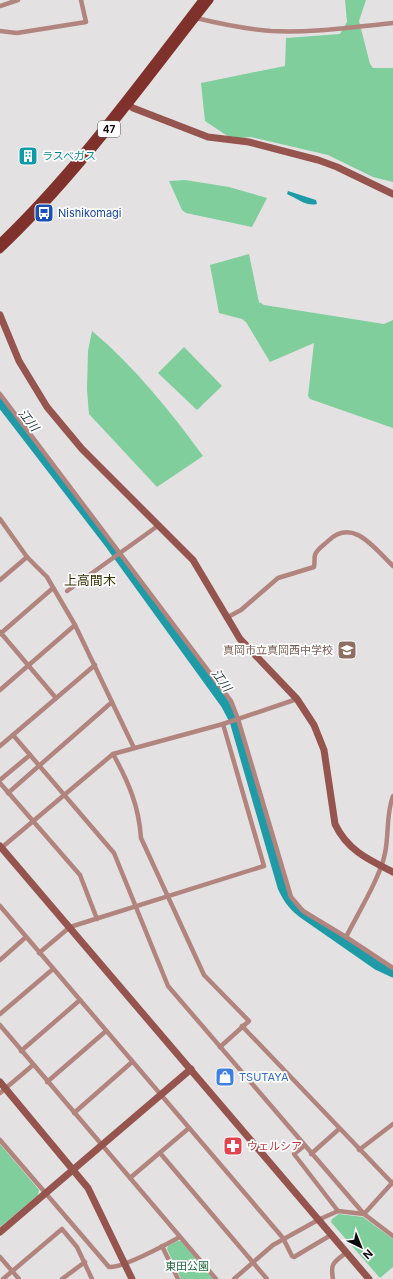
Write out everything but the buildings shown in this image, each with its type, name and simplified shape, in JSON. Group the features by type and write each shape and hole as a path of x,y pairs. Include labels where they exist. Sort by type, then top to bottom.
{"main road":[{"name":"47","path":"0,250 52,198 126,103 202,0"},
{"name":"47","path":"0,242 47,194 126,103 210,0"}],"street":[{"path":"0,6 18,0"},
{"path":"0,31 17,33 86,22 81,0"},
{"path":"196,18 224,25 273,31 338,29 393,23"},
{"path":"126,103 208,137 249,142 318,160 337,167 393,194"},
{"path":"0,315 19,361 47,407 82,449 193,560 226,618 252,652 297,699 314,725 324,750 335,824 340,835 350,847 358,853 393,872"},
{"path":"0,394 231,701 238,719 291,897 303,911 346,936 393,968"},
{"path":"0,519 27,557 47,577 75,625 134,748"},
{"path":"0,528 4,525"},
{"path":"67,591 159,525"},
{"path":"226,618 242,610 278,578 314,567 317,551 330,538 341,532 346,531 356,533 393,566"},
{"path":"0,580 27,557"},
{"path":"53,588 0,633 56,698"},
{"path":"0,690 75,625"},
{"path":"0,746 95,665"},
{"path":"297,699 223,724 113,754 0,848 70,927 369,1279"},
{"path":"8,793 112,702"},
{"path":"40,953 70,927 170,897 264,866 223,724"},
{"path":"13,735 114,853 168,986 364,1214 393,1236"},
{"path":"113,754 130,785 140,826 141,838 170,897 186,938 204,975 249,1021 220,1047"},
{"path":"30,755 0,781 8,793 80,875 97,919"},
{"path":"346,936 381,866 385,854 387,828 393,796"},
{"path":"0,907 283,1238 294,1257 331,1235"},
{"path":"0,960 26,937"},
{"path":"0,1014 53,969"},
{"path":"21,1051 80,1000"},
{"path":"0,1025 216,1279"},
{"path":"242,1026 359,1150 393,1183 364,1214"},
{"path":"47,1082 106,1031"},
{"path":"74,1113 132,1062"},
{"path":"3,1091 33,1065"},
{"path":"0,1232 191,1069"},
{"path":"0,1082 3,1091 73,1169 92,1196 132,1279"},
{"path":"359,1150 393,1124"},
{"path":"130,1178 189,1128"},
{"path":"311,1154 339,1129"},
{"path":"0,1140 109,1267 114,1268 125,1264 180,1237"},
{"path":"304,1146 294,1154 338,1211"},
{"path":"160,1153 267,1279"},
{"path":"234,1279 283,1238 318,1220 338,1211 364,1214"},
{"path":"3,1279 62,1229 77,1247 92,1279"},
{"path":"162,1246 178,1279"},
{"path":"333,1279 331,1268 334,1262 346,1253"},
{"path":"0,1257 19,1279"},
{"path":"62,1279 85,1262"}],"green space":[{"path":"345,0 366,0 359,21 370,64 373,68 393,68 393,182 373,177 328,155 251,137 232,139 205,121 201,83 285,66 286,38 340,34 347,22"},
{"path":"185,180 229,187 267,198 252,227 186,213 182,210 169,181"},
{"path":"249,254 259,302 264,305 384,324 393,320 393,428 310,399 308,396 314,343 270,362 246,322 242,319 219,313 210,265"},
{"path":"92,331 123,359 151,390 203,456 157,487 89,414 87,390 88,351"},
{"path":"184,347 222,386 197,410 158,373"},
{"path":"0,1144 39,1190 38,1195 0,1227"},
{"path":"339,1214 363,1217 393,1239 393,1267 380,1278 331,1222 332,1219"},
{"name":"東田公園","path":"181,1241 213,1279 181,1279 167,1249 168,1246"}],"water":[{"path":"288,191 316,200 317,204 313,205 302,202 287,194"}],"waterway":[{"name":"江川","path":"0,402 110,545 225,704 234,721 282,887 289,900 306,916 378,966 393,973"}],"place":[{"name":"ラスベガス","path":"28,156"},
{"name":"Nishikomagi","path":"44,213"},
{"name":"真岡市立真岡西中学校","path":"347,650"},
{"name":"TSUTAYA","path":"225,1077"},
{"name":"ウェルシア","path":"233,1146"}],"district":[{"name":"上高間木","path":"90,580"}]}
